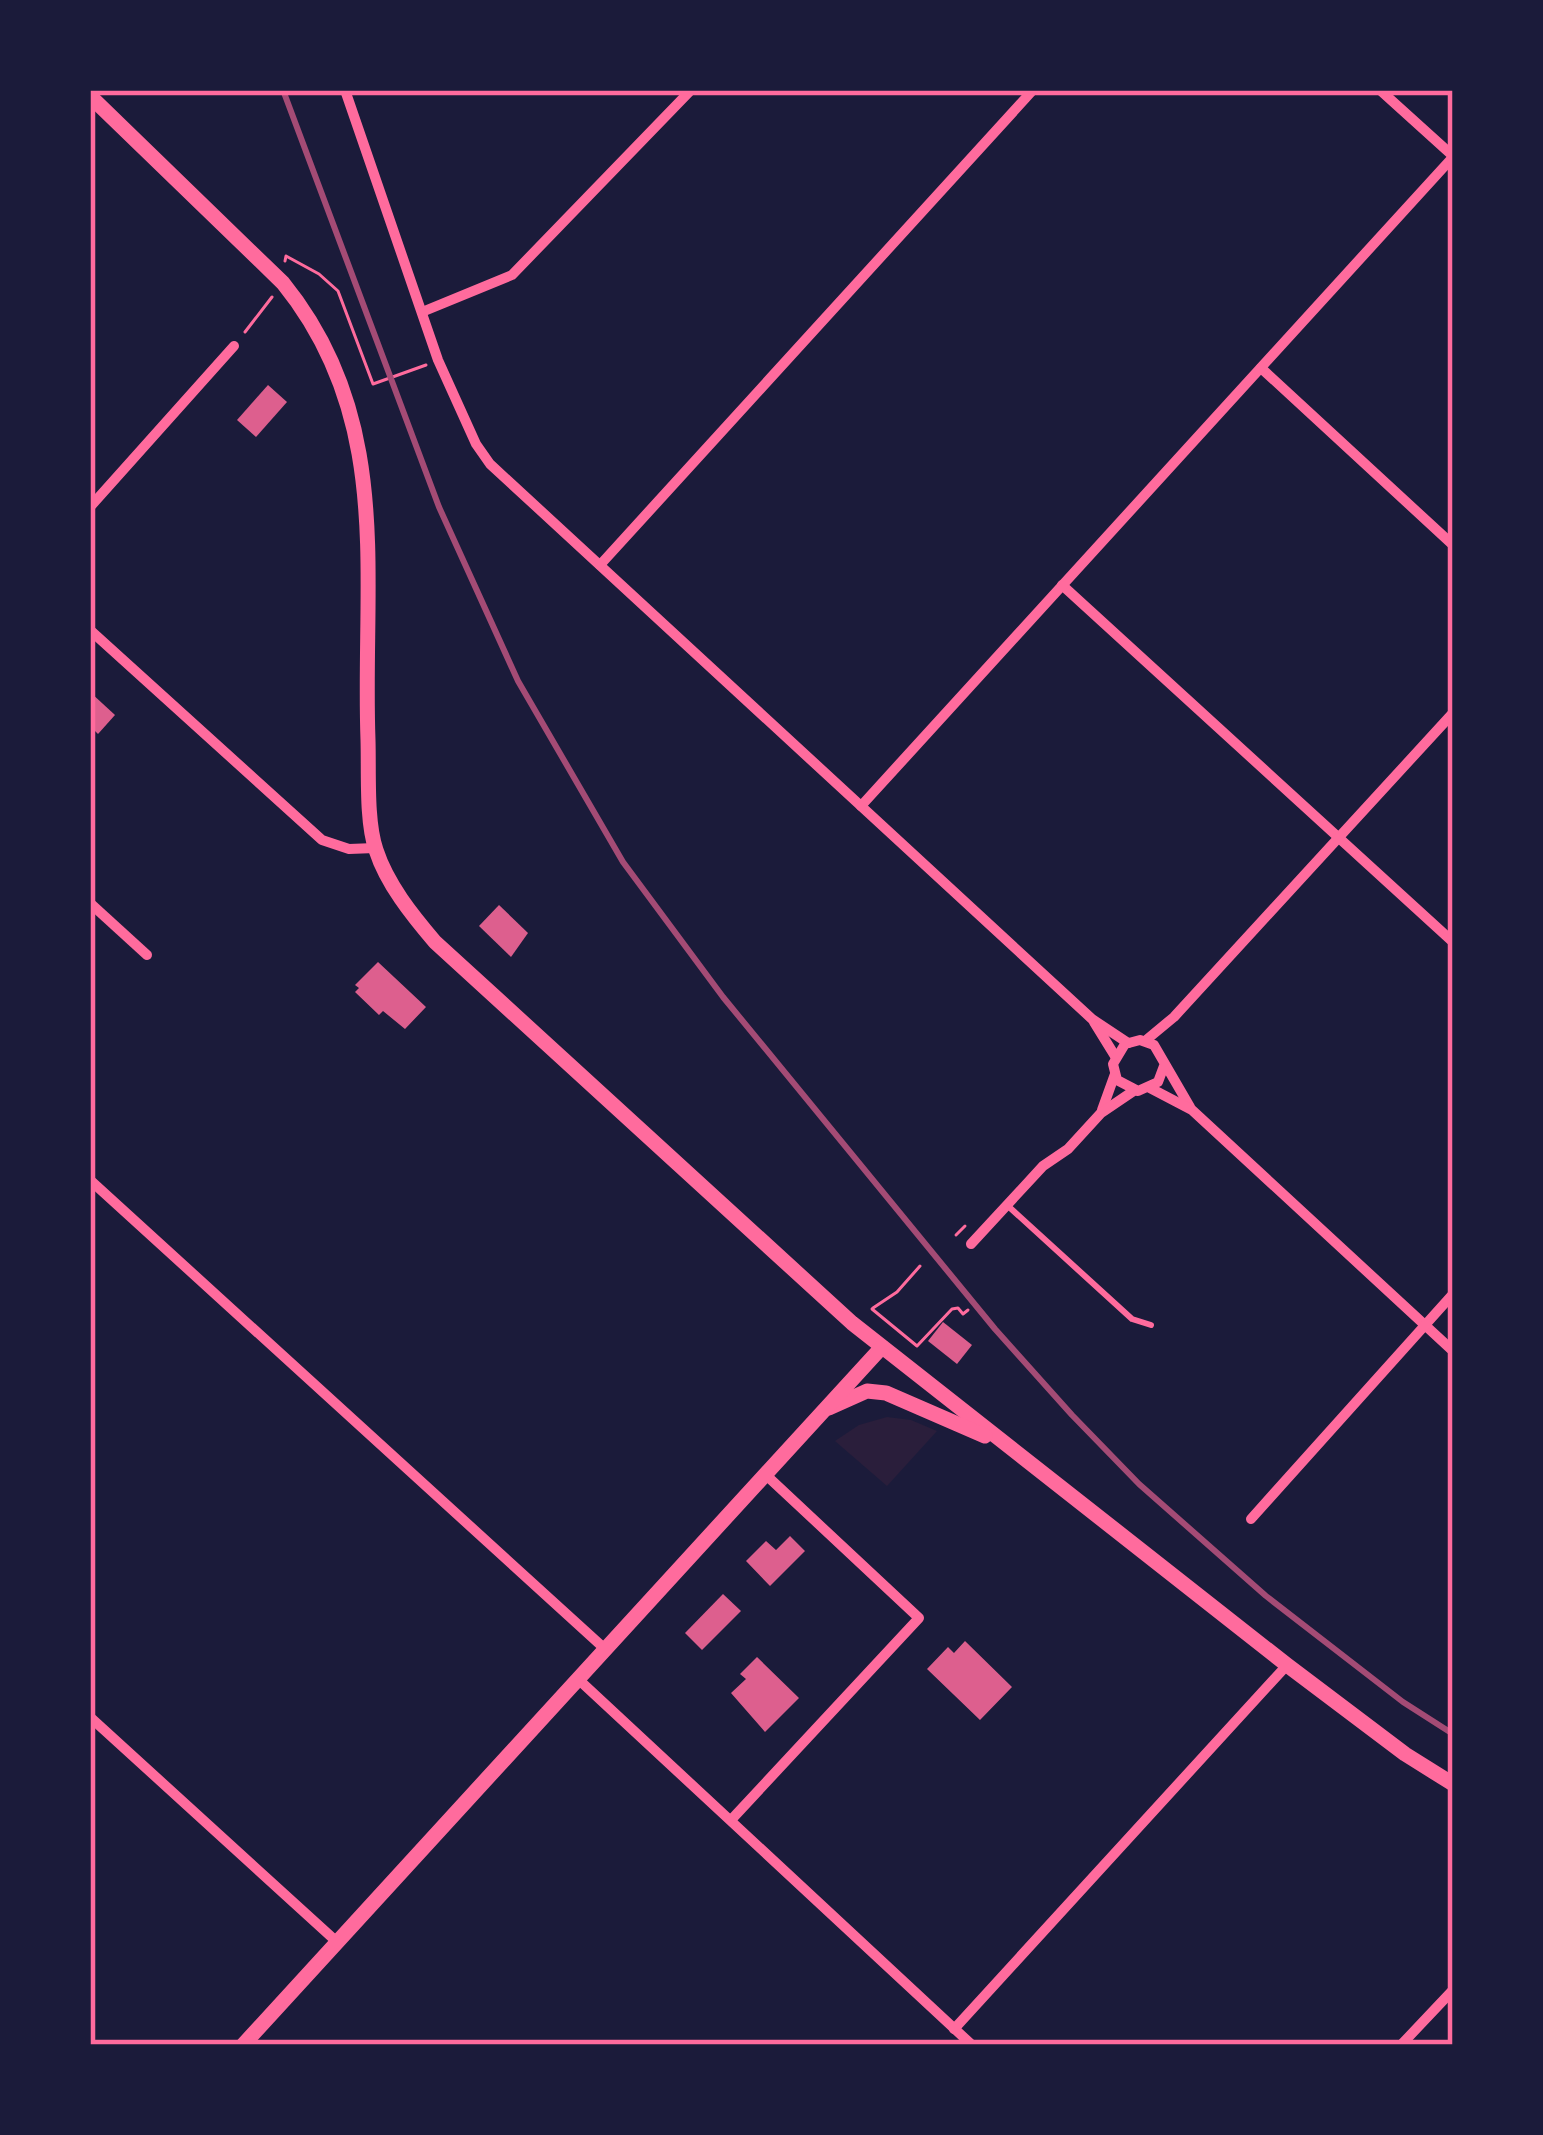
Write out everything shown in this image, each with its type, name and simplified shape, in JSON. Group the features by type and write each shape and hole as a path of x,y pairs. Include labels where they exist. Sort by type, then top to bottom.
{"main road":[{"path":"90,96 283,283 307,312 332,364 356,432 367,494 366,696 375,848 398,894 435,941 852,1323 1287,1665 1453,1784"},
{"path":"243,2045 882,1347"},
{"path":"816,1416 867,1391 886,1393 1004,1444"}],"street":[{"path":"345,90 438,360 490,464 1092,1019 1128,1042 1145,1041 1158,1049 1192,1110 1453,1351"},
{"path":"422,312 512,275 691,90"},
{"path":"600,565 1034,90"},
{"path":"861,806 1453,157 1380,90"},
{"path":"90,507 234,346"},
{"path":"1261,368 1453,545"},
{"path":"1062,585 1453,942"},
{"path":"90,630 322,840 349,849 375,848"},
{"path":"1145,1041 1174,1018 1453,712"},
{"path":"90,903 147,955"},
{"path":"1158,1049 1174,1018"},
{"path":"1092,1019 1115,1056 1115,1074 1101,1113"},
{"path":"1115,1056 1128,1042"},
{"path":"970,1244 1101,1113 1135,1090 1150,1088 1164,1066"},
{"path":"1115,1074 1135,1090"},
{"path":"1150,1088 1192,1110"},
{"path":"90,1180 605,1649"},
{"path":"1251,1520 1453,1294"},
{"path":"731,1820 919,1618 766,1475"},
{"path":"954,2029 1287,1665"},
{"path":"578,1679 972,2045"},
{"path":"90,1717 337,1942"},
{"path":"1401,2045 1453,1990"}],"lane":[{"path":"1006,1204 1132,1319 1151,1325"}],"path":[{"path":"234,346 283,283 286,256 338,291 373,384 438,360"},
{"path":"852,1323 897,1292 920,1266"},
{"path":"872,1309 917,1346 952,1309 963,1314 968,1310"}],"shaded area":[{"path":"887,1417 937,1431 887,1486 835,1441 859,1425"}],"building":[{"path":"268,385 287,402 256,437 237,420"},
{"path":"90,692 115,715 98,734 90,726"},
{"path":"499,905 528,933 511,957 479,926"},
{"path":"378,962 426,1007 405,1029 383,1011 379,1015 355,992 359,988 355,985"},
{"path":"943,1322 972,1345 957,1364 928,1341"},
{"path":"790,1536 805,1551 770,1586 746,1561 766,1541 776,1550"},
{"path":"723,1594 741,1611 702,1650 685,1633"},
{"path":"965,1641 1012,1687 980,1720 927,1669 948,1647 954,1653"},
{"path":"757,1657 799,1698 765,1732 731,1693 746,1679 740,1674"}],"railway":[{"path":"283,90 439,507 518,681 623,862 723,997 995,1329 1072,1415 1139,1484 1266,1596 1403,1702 1453,1734"}]}
